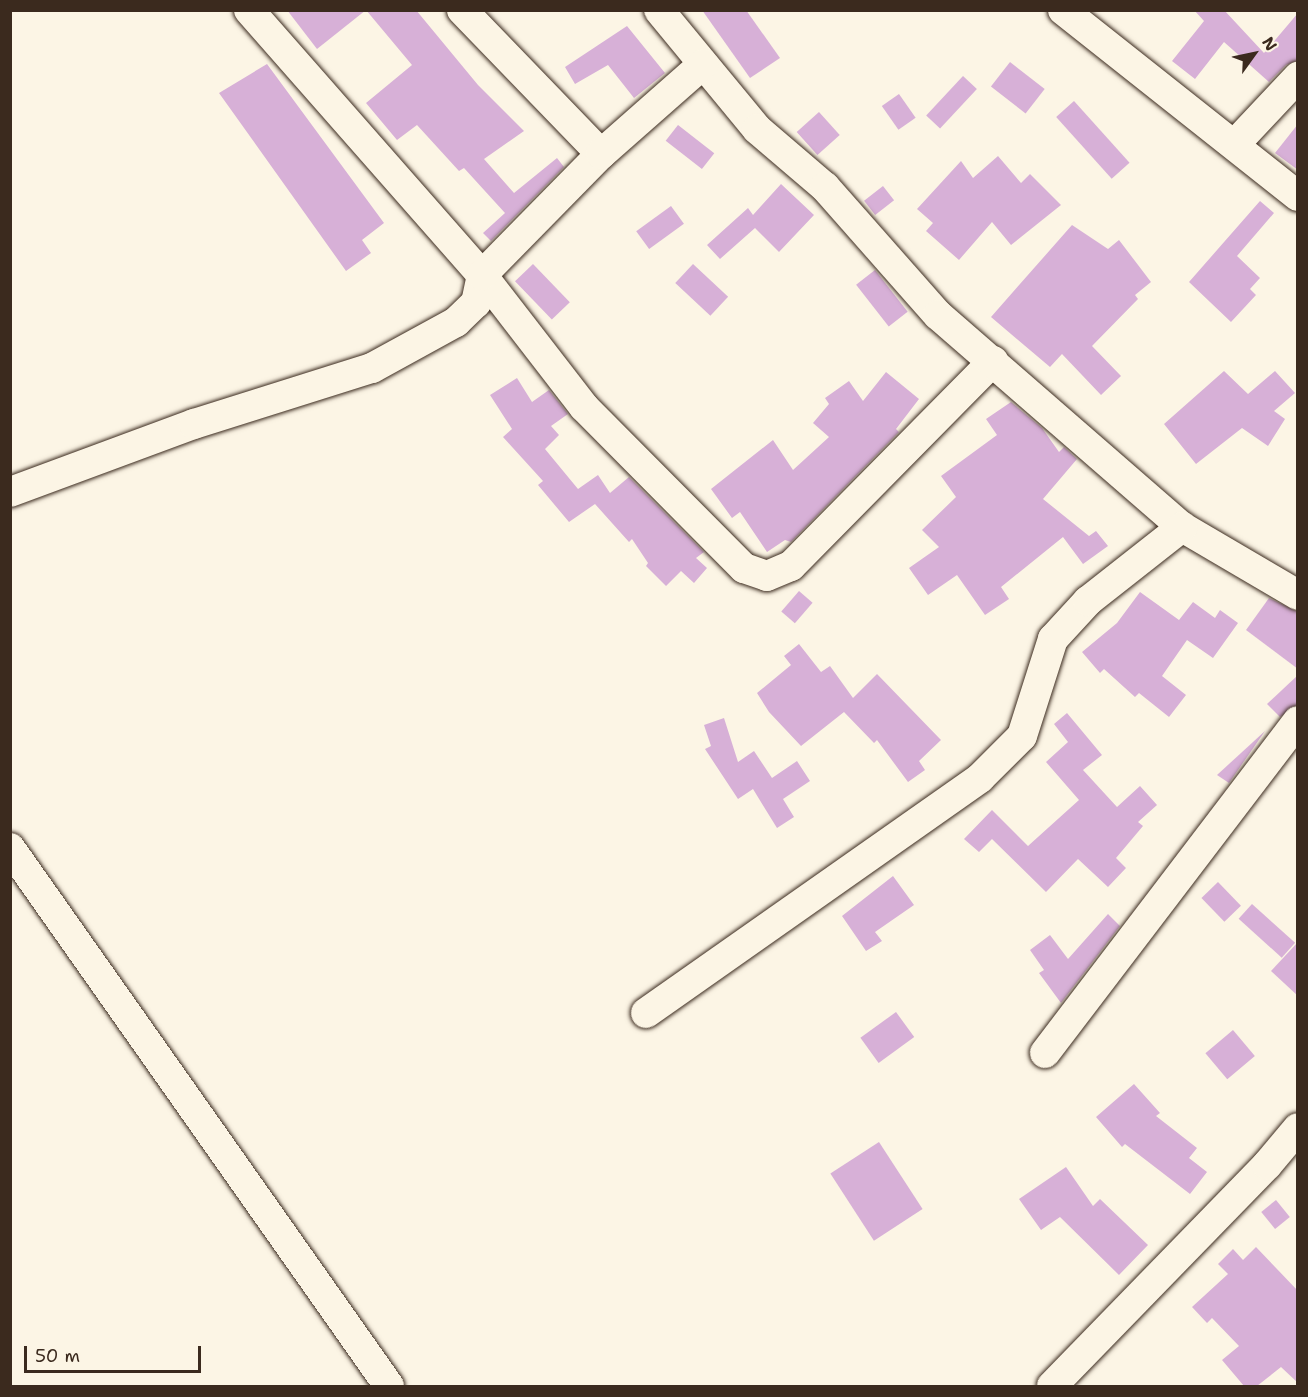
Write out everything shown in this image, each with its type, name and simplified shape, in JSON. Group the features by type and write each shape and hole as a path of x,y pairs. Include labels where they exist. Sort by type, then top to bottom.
{"street":[{"path":"462,10 601,154"},
{"path":"659,10 757,129 825,187 938,315 1182,527 1298,595"},
{"path":"1063,10 1236,143 1298,196"},
{"path":"257,14 483,275 585,407 744,568 766,576 791,566 993,361"},
{"path":"10,492 194,424 372,368 456,322 476,303 483,275 601,154 703,64"},
{"path":"1236,143 1298,77"},
{"path":"646,1013 980,778 1022,736 1053,639 1088,601 1182,527"},
{"path":"1045,1053 1298,721"},
{"path":"10,848 389,1386"},
{"path":"1052,1386 1267,1165 1298,1128"}],"building":[{"path":"287,10 366,10 317,49"},
{"path":"366,10 416,10 478,85 524,131 484,159 514,193 557,158 564,167 491,241 483,233 505,213 464,168 459,171 417,125 397,140 366,103 412,65"},
{"path":"702,10 746,10 780,58 750,78"},
{"path":"1194,10 1224,10 1264,53 1298,13 1298,60 1286,65 1269,82 1224,42 1195,79 1172,61 1204,21"},
{"path":"627,26 665,73 634,98 608,65 575,84 565,67"},
{"path":"1010,62 1045,89 1026,114 991,86"},
{"path":"267,64 384,223 362,240 371,253 346,271 219,93"},
{"path":"963,76 977,89 940,128 926,115"},
{"path":"899,94 916,118 898,130 882,106"},
{"path":"1074,101 1130,163 1112,179 1056,117"},
{"path":"819,112 840,135 817,155 797,132"},
{"path":"1298,124 1298,170 1275,153"},
{"path":"678,125 714,153 702,169 666,141"},
{"path":"998,156 1021,183 1030,174 1061,205 1011,245 992,222 959,260 926,231 933,223 917,209 961,161 973,178"},
{"path":"781,184 814,215 779,252 755,228 720,259 707,245 748,208 753,215"},
{"path":"883,186 894,200 875,215 864,201"},
{"path":"1260,201 1274,213 1237,256 1260,278 1250,289 1256,295 1231,322 1189,282"},
{"path":"671,206 684,224 649,249 636,231"},
{"path":"1072,225 1108,249 1119,240 1151,282 1135,295 1138,299 1092,346 1121,376 1101,395 1062,354 1050,367 991,317"},
{"path":"533,264 570,302 552,319 515,281"},
{"path":"693,264 728,297 710,316 675,283"},
{"path":"875,270 908,312 889,327 856,285"},
{"path":"1224,371 1248,394 1275,371 1295,393 1274,411 1285,419 1268,446 1242,428 1196,464 1164,424"},
{"path":"886,372 919,399 896,429 899,432 791,542 785,540 767,552 740,512 732,518 711,489 773,440 793,470 829,437 813,423 829,404 825,398 849,381 863,401"},
{"path":"517,378 532,402 549,390 568,414 551,426 559,435 545,449 578,489 598,475 610,493 629,477 704,552 696,558 707,568 694,583 681,571 666,586 646,566 648,563 632,539 629,542 595,504 569,522 538,485 543,481 503,437 512,429 490,395"},
{"path":"1011,402 1042,428 1059,452 1064,447 1077,459 1043,499 1089,536 1096,531 1108,546 1083,564 1063,537 1001,587 1009,599 985,615 957,575 928,595 909,568 939,547 922,530 956,497 941,476 997,435 986,419"},
{"path":"799,591 813,603 795,623 781,611"},
{"path":"1140,592 1179,620 1193,602 1215,618 1220,610 1238,623 1213,658 1187,640 1162,676 1186,695 1169,717 1139,693 1135,697 1104,669 1100,673 1082,652 1117,623"},
{"path":"1269,598 1298,612 1298,669 1246,630"},
{"path":"799,644 821,672 830,666 853,698 877,674 941,740 919,761 925,770 908,782 877,740 874,743 844,712 801,746 769,712 757,693 791,665 784,656"},
{"path":"1298,675 1298,704 1280,717 1267,704"},
{"path":"1067,713 1102,755 1083,770 1117,807 1140,786 1157,805 1138,822 1143,826 1116,858 1126,868 1108,887 1078,859 1046,892 992,839 979,852 964,839 992,810 1028,846 1079,800 1046,762 1068,742 1054,724"},
{"path":"724,718 738,762 754,751 772,778 797,761 810,781 783,799 794,817 777,828 753,789 738,799 705,749 711,746 704,725"},
{"path":"1265,731 1229,783 1217,775"},
{"path":"893,876 914,905 875,932 882,941 866,951 842,916"},
{"path":"1218,882 1241,906 1224,922 1201,898"},
{"path":"1252,904 1295,943 1282,958 1239,919"},
{"path":"1108,914 1120,926 1061,1003 1039,973 1044,970 1030,950 1050,935 1068,959"},
{"path":"1298,942 1298,996 1271,971"},
{"path":"896,1012 914,1037 879,1063 860,1038"},
{"path":"1233,1030 1255,1056 1227,1079 1205,1053"},
{"path":"1134,1084 1160,1113 1156,1116 1197,1148 1189,1158 1207,1172 1190,1194 1125,1144 1122,1147 1096,1117"},
{"path":"879,1142 923,1209 874,1241 830,1174"},
{"path":"1066,1167 1093,1206 1100,1199 1148,1245 1119,1275 1060,1217 1041,1230 1019,1199"},
{"path":"1276,1200 1290,1217 1275,1229 1261,1212"},
{"path":"1256,1247 1298,1291 1298,1383 1281,1367 1257,1386 1244,1386 1222,1360 1239,1346 1212,1318 1207,1323 1192,1307 1228,1274 1218,1264 1233,1249 1243,1260"}]}
